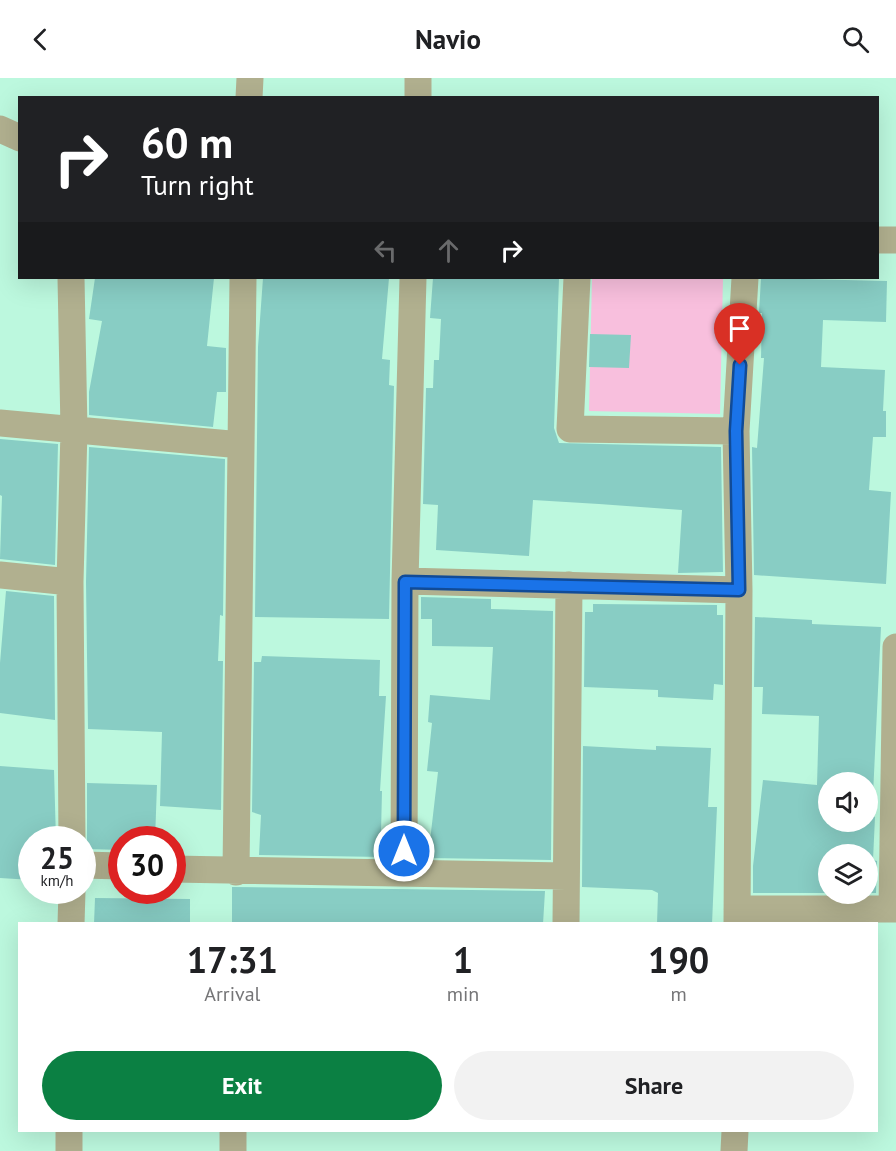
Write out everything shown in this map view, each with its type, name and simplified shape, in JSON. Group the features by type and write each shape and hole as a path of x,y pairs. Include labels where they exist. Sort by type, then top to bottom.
{"street":[{"path":"249,96 250,78"},
{"path":"418,78 418,96"},
{"path":"0,129 18,137"},
{"path":"879,240 896,240"},
{"path":"71,279 74,430 70,582 72,826"},
{"path":"236,872 243,279"},
{"path":"404,873 405,582 413,279"},
{"path":"577,279 570,429 736,431"},
{"path":"745,279 736,431 739,590 737,916 894,909 896,647"},
{"path":"0,423 241,445"},
{"path":"0,575 70,582"},
{"path":"405,582 739,590"},
{"path":"566,922 569,585"},
{"path":"186,870 566,876"},
{"path":"71,922 72,904"},
{"path":"69,1132 69,1151"},
{"path":"233,1132 233,1151"},
{"path":"734,1151 735,1132"}],"shaded area":[{"path":"592,279 723,279 720,414 589,411"}],"building":[{"path":"95,279 214,279 207,346 226,348 226,392 217,392 213,427 89,415 89,392 102,321 89,319"},
{"path":"263,279 389,279 382,359 390,360 389,385 394,386 389,619 255,617 258,347"},
{"path":"433,279 559,279 554,428 559,443 721,447 723,572 678,573 682,510 533,500 529,556 436,550 438,505 423,504 426,388 433,388 434,360 439,360 441,319 430,318"},
{"path":"761,279 887,281 886,322 823,320 821,367 885,370 883,411 886,411 886,437 873,437 869,490 891,492 886,584 754,575 752,447 757,448 764,358 761,358 762,313 759,313"},
{"path":"590,334 631,335 629,368 589,367"},
{"path":"0,439 58,444 55,565 0,559 2,496 0,495"},
{"path":"89,447 225,459 223,616 220,615 218,661 223,661 221,810 160,806 162,732 88,729 86,582"},
{"path":"6,591 54,596 55,720 0,713 0,663"},
{"path":"421,597 491,599 491,609 553,611 551,860 428,858 438,772 427,771 432,723 428,722 430,695 490,700 493,647 432,646 432,619 421,619"},
{"path":"593,604 717,605 717,615 723,615 723,685 714,684 713,700 658,697 658,690 584,687 585,612 593,612"},
{"path":"755,617 812,620 812,624 881,627 874,772 818,772 818,832 874,832 874,844 818,844 818,893 753,893 753,866 763,780 817,785 819,716 762,714 763,687 754,687"},
{"path":"262,656 380,660 379,696 386,696 380,791 382,791 381,833 384,833 383,857 259,855 261,815 252,812 254,662 261,662"},
{"path":"583,746 656,750 656,746 711,748 708,807 717,807 712,922 657,922 658,893 652,890 582,887"},
{"path":"0,766 54,770 56,826 18,826 18,879 0,878"},
{"path":"87,783 157,785 156,826 108,826 108,850 96,849 96,826 87,826"},
{"path":"232,887 545,891 543,922 232,922"},
{"path":"96,898 108,898 108,904 186,904 186,899 190,899 190,922 94,922"}],"route":[{"path":"404,851 405,582 739,590 736,431 740,365"}]}
